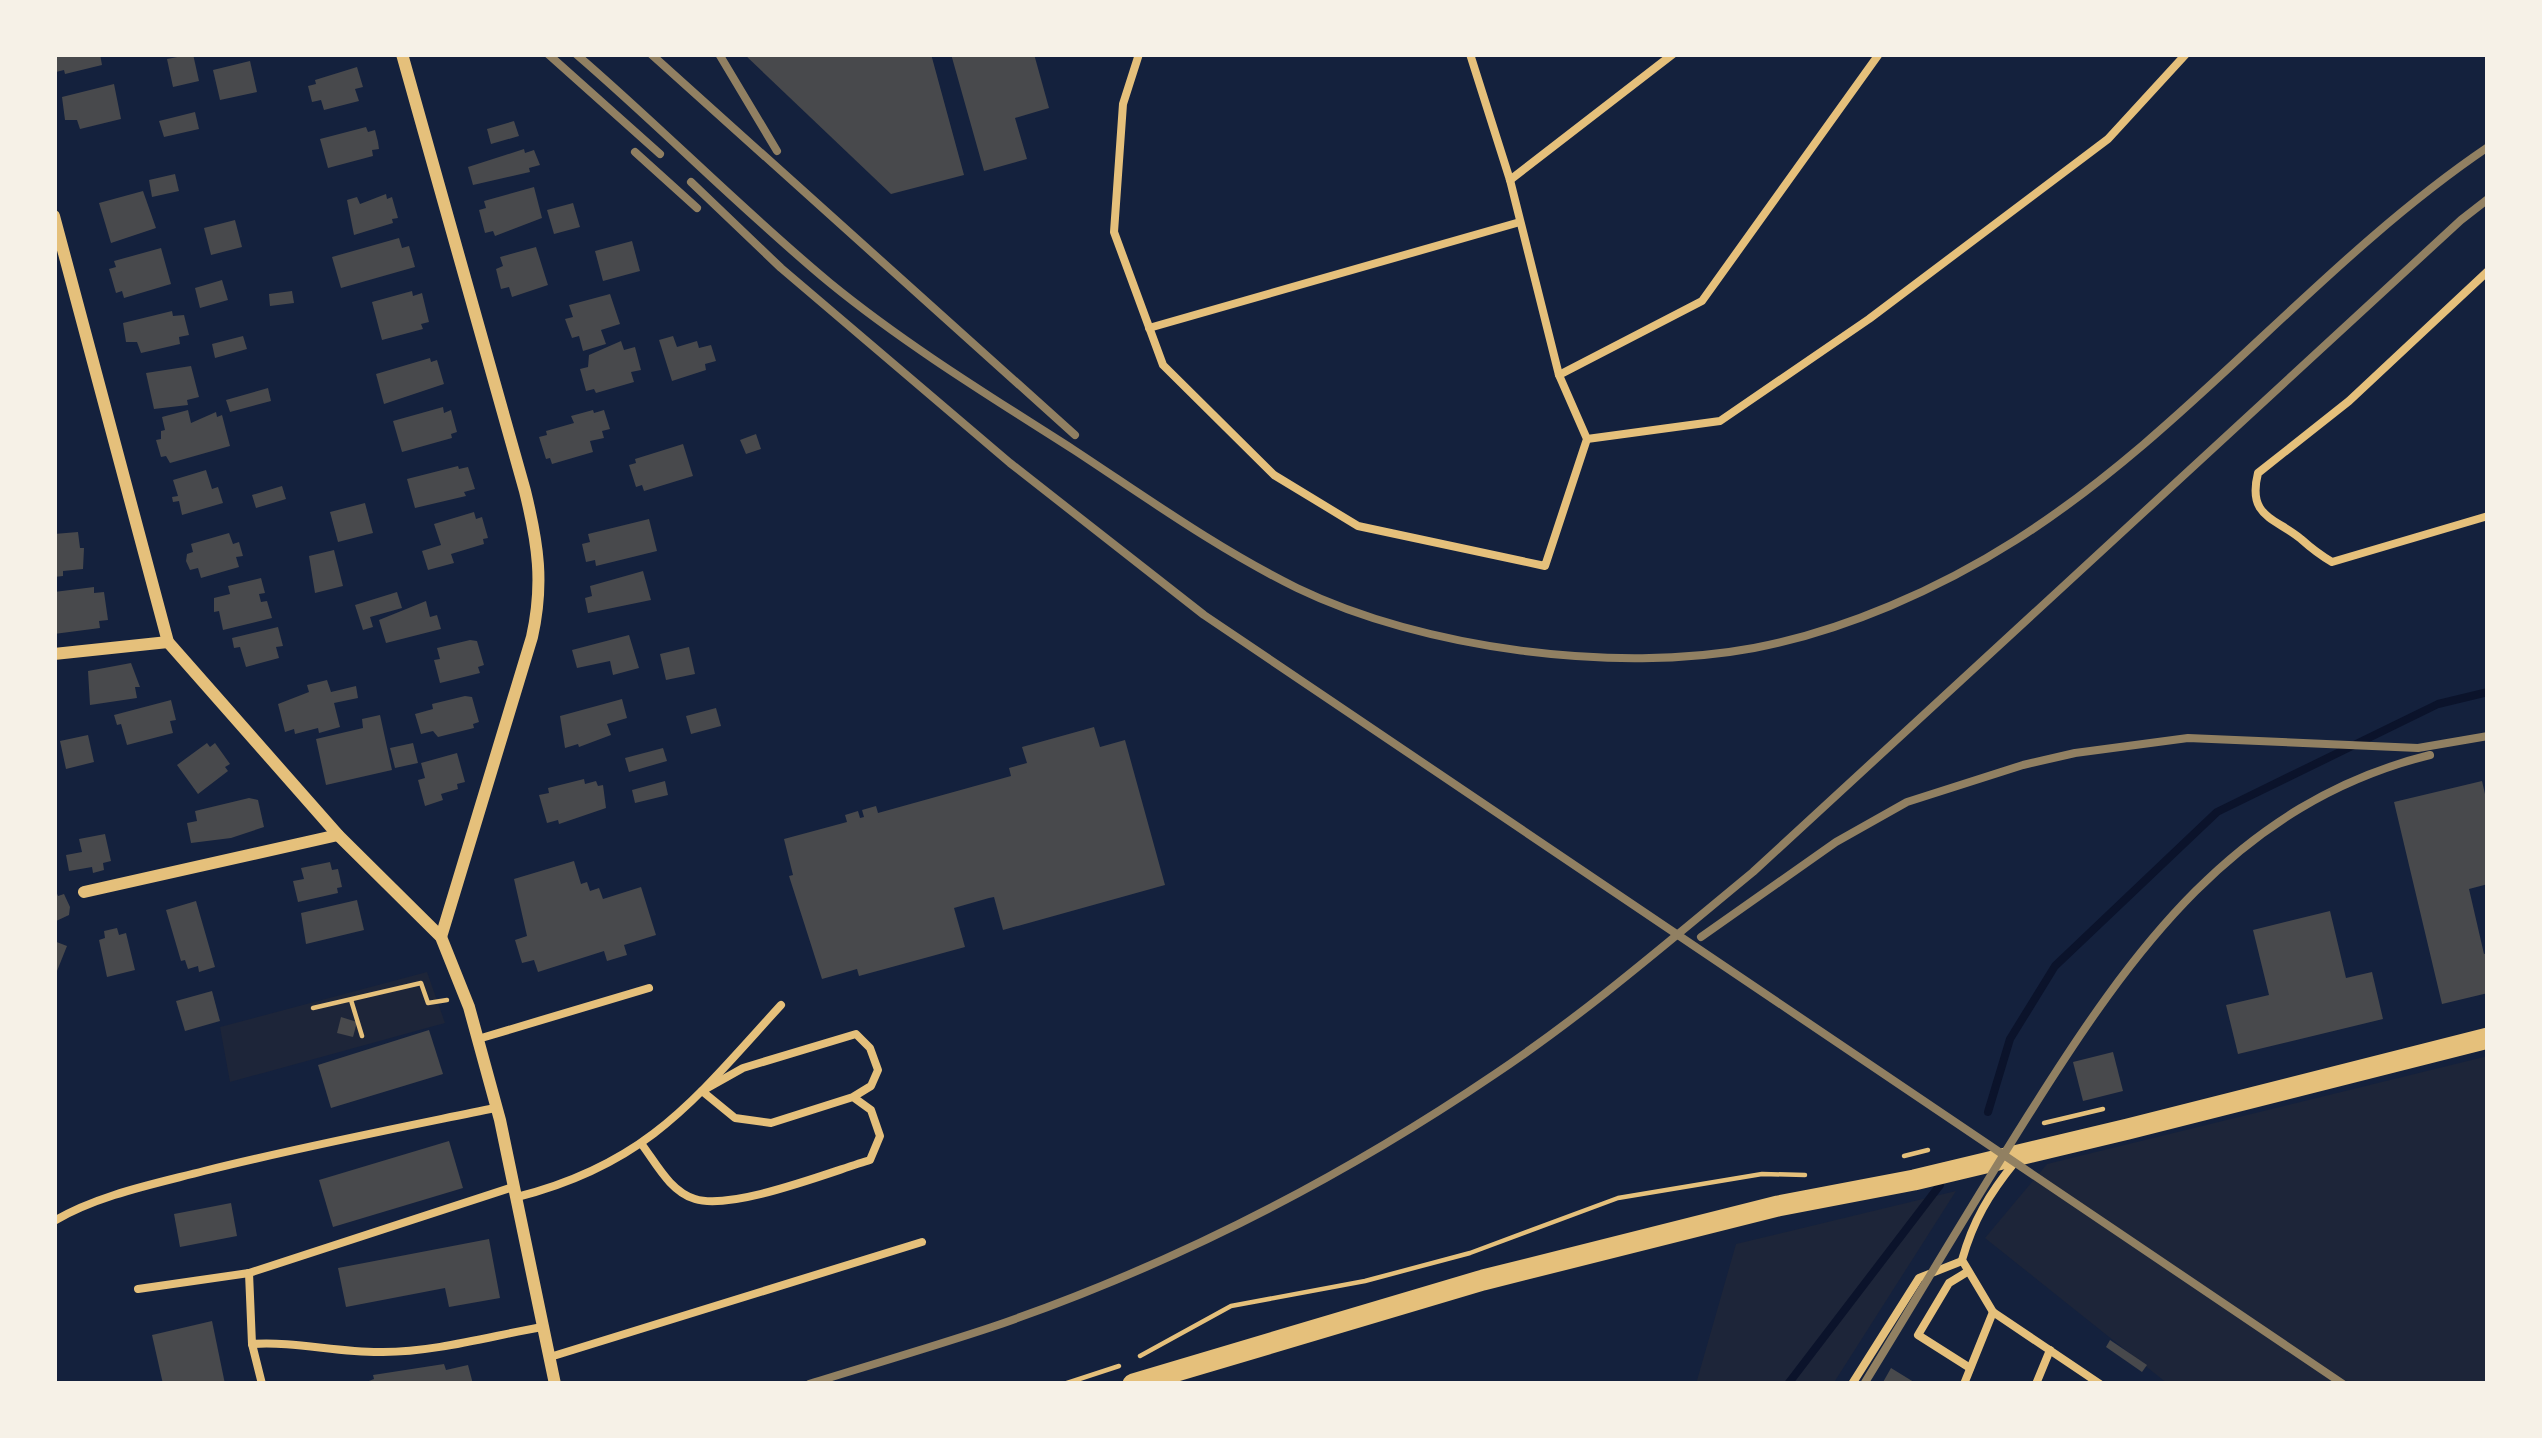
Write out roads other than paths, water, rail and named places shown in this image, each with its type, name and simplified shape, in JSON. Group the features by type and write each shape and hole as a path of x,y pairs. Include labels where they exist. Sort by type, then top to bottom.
{"main road":[{"path":"1132,1384 1172,1378 1483,1280 1778,1206 2128,1130 2488,1038"}],"street":[{"path":"402,54 525,490 536,535 541,594 441,937"},
{"path":"54,216 167,642 338,835 441,937 464,994 497,1108 555,1384"},
{"path":"54,654 167,642"},
{"path":"84,892 338,835"}],"lane":[{"path":"1139,54 1123,104 1114,232 1163,365 1274,475 1358,526 1545,566 1587,439 1558,375 1510,180 1469,54"},
{"path":"1510,180 1673,54"},
{"path":"1558,375 1702,301 1879,54"},
{"path":"1587,439 1720,421 1869,319 2108,139 2186,54"},
{"path":"1149,328 1520,222"},
{"path":"2488,272 2349,401 2258,473 2254,490 2260,509 2269,518 2332,562 2488,516"},
{"path":"478,1039 649,988"},
{"path":"138,1289 249,1273 514,1192 560,1186 643,1145 702,1091 781,1005"},
{"path":"856,1034 870,1048 878,1070 872,1086 853,1097 771,1123 735,1118 702,1091 743,1068 856,1034"},
{"path":"643,1145 668,1182 693,1199 725,1203 870,1160 880,1136 871,1110 853,1097"},
{"path":"54,1221 76,1208 260,1157 497,1108"},
{"path":"2024,1152 1972,1224 1962,1261 1993,1312 2100,1384"},
{"path":"550,1357 922,1242"},
{"path":"1852,1384 1919,1278 1962,1261"},
{"path":"1967,1271 1949,1282 1918,1335 1970,1367"},
{"path":"249,1273 252,1344 262,1384"},
{"path":"1964,1384 1993,1312"},
{"path":"252,1344 388,1352 544,1327"},
{"path":"2036,1384 2050,1350"}],"waterway":[{"path":"1988,1112 2010,1039 2055,966 2217,812 2438,704 2488,692"},
{"path":"1788,1384 1940,1185"}],"railway":[{"path":"548,54 660,154"},
{"path":"576,54 859,306 949,370 1239,557 1297,588 1402,627 1461,641 1582,657 1700,655 1788,640 1890,606 1986,558 2079,497 2138,449 2367,242 2488,147"},
{"path":"651,54 1075,435"},
{"path":"719,54 777,151"},
{"path":"635,152 697,208"},
{"path":"691,182 781,268 1010,463 1204,615 2343,1384"},
{"path":"809,1384 992,1327 1189,1248 1376,1149 1529,1051 1753,872 2488,199"},
{"path":"1701,937 1836,842 1907,802 2023,765 2188,738 2418,748 2488,736"},
{"path":"1864,1384 2069,1052 2150,941 2195,891 2245,847 2300,809 2361,778 2430,755"}]}
